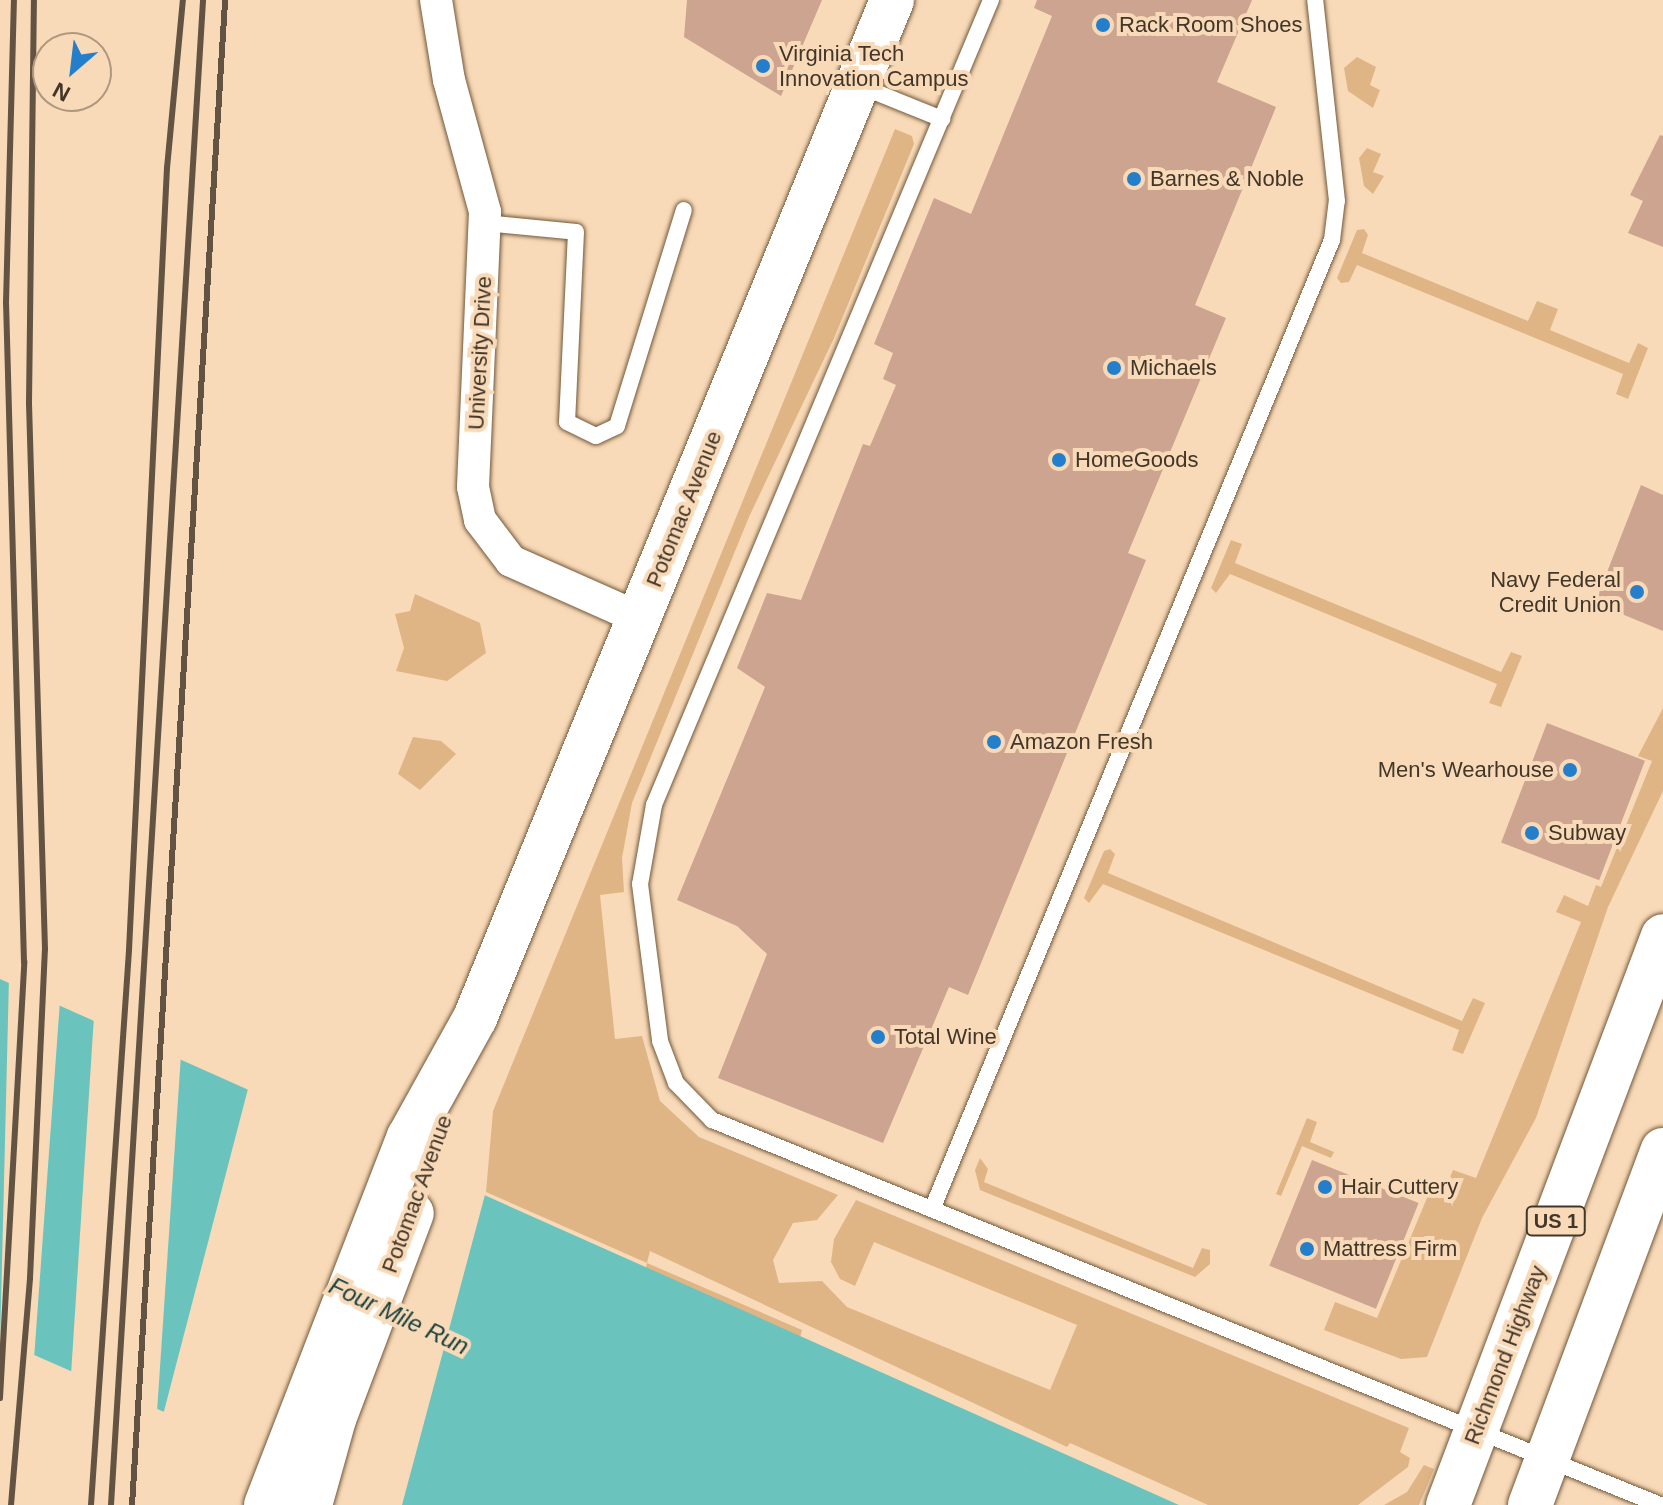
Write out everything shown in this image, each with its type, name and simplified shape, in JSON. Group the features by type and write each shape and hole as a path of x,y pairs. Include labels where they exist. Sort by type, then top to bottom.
{"main road":[{"name":"Potomac Avenue","path":"290,1497 370,1318 423,1144 892,0"},
{"name":"Richmond Highway","path":"1448,1505 1663,936"},
{"path":"1530,1505 1552,1456 1663,1150"}],"street":[{"name":"University Drive","path":"436,0 485,223 473,487 480,520 511,561 639,618"}],"lane":[{"path":"991,0 654,805 640,884 660,1041 676,1083 712,1120 1552,1456 1660,1505"},
{"path":"933,1207 1332,240 1337,201 1315,0"},
{"path":"858,85 942,119"},
{"path":"485,223 576,232 567,422 596,436 617,426 684,210"}],"shaded area":[{"path":"1357,57 1376,67 1370,85 1380,90 1373,108 1348,91 1344,68"},
{"path":"895,129 912,136 914,144 834,338 749,517 632,803 622,858 624,892 600,895 615,1039 642,1036 660,1101 699,1137 838,1195 817,1220 793,1223 773,1260 779,1283 822,1281 847,1307 1050,1390 1077,1325 874,1242 855,1286 840,1279 831,1262 834,1239 856,1200 1409,1428 1400,1452 1410,1458 1408,1467 1358,1505 1208,1505 1070,1443 1067,1447 650,1251 647,1263 486,1192 493,1111"},
{"path":"1367,148 1381,154 1373,172 1384,176 1373,194 1364,186 1359,158"},
{"path":"1364,229 1368,235 1362,253 1528,321 1537,301 1558,309 1550,330 1629,363 1638,343 1648,348 1628,399 1616,394 1623,374 1357,265 1349,282 1341,283 1337,278 1357,230"},
{"path":"1231,540 1242,544 1235,563 1501,672 1511,652 1522,656 1501,707 1489,703 1497,684 1230,574 1216,593 1211,588"},
{"path":"415,594 480,623 486,653 447,681 396,671 404,648 395,614 410,611"},
{"path":"1663,708 1663,791 1608,907 1536,1118 1482,1218 1427,1357 1401,1359 1324,1330 1335,1302 1377,1318 1427,1198 1408,1189 1409,1183 1442,1197 1453,1170 1476,1178 1581,922 1556,912 1564,895 1588,906 1596,885 1601,887 1652,761 1638,756"},
{"path":"413,737 441,741 456,754 420,790 398,774"},
{"path":"1110,849 1115,854 1108,873 1462,1021 1473,998 1485,1003 1463,1054 1452,1050 1459,1030 1103,884 1089,903 1084,898 1104,851"},
{"path":"1307,1118 1317,1122 1310,1142 1334,1152 1331,1158 1302,1146 1281,1196 1276,1194"},
{"path":"980,1158 988,1169 984,1182 1193,1268 1202,1248 1210,1250 1210,1264 1195,1277 980,1190 975,1170"},
{"path":"647,1263 802,1330 756,1505 579,1505"},
{"path":"1424,1465 1434,1469 1419,1505 1384,1505 1407,1492"}],"water":[{"name":"Four Mile Run","path":"0,979 1179,1505 376,1505 0,1340"}],"pier":[{"path":"9,978 60,1001 34,1359 0,1345"},
{"path":"94,1016 181,1055 157,1412 71,1375"},
{"path":"249,1085 486,1191 402,1505 366,1505 163,1415"}],"building":[{"name":"Virginia Tech Innovation Campus","path":"687,0 822,0 781,96 684,37"},
{"path":"1037,0 1252,0 1217,82 1276,107 1195,305 1226,318 1128,553 1146,560 968,995 949,987 883,1143 718,1078 767,954 737,926 677,900 765,687 737,668 767,593 801,600 863,444 870,446 896,385 883,379 893,353 874,344 934,198 971,214 1052,16 1034,8"},
{"path":"1660,135 1663,136 1663,247 1628,233 1643,201 1630,195"},
{"path":"1641,485 1663,495 1663,631 1595,603"},
{"path":"1547,723 1645,761 1599,880 1501,842"},
{"path":"1312,1160 1419,1203 1376,1309 1269,1266"}],"railway":[{"path":"0,1398 24,962 6,303 14,0"},
{"path":"11,1505 30,1278 45,949 29,403 34,0"},
{"path":"91,1505 129,950 167,168 183,0"},
{"path":"111,1505 203,0"},
{"path":"132,1505 225,0"}],"place":[{"name":"Rack Room Shoes","path":"1103,25"},
{"name":"Virginia Tech Innovation Campus","path":"763,66"},
{"name":"Barnes & Noble","path":"1134,179"},
{"name":"Michaels","path":"1114,368"},
{"name":"HomeGoods","path":"1059,460"},
{"name":"Navy Federal Credit Union","path":"1637,592"},
{"name":"Amazon Fresh","path":"994,742"},
{"name":"Men's Wearhouse","path":"1570,770"},
{"name":"Subway","path":"1532,833"},
{"name":"Total Wine","path":"878,1037"},
{"name":"Hair Cuttery","path":"1325,1187"},
{"name":"Mattress Firm","path":"1307,1249"}]}
